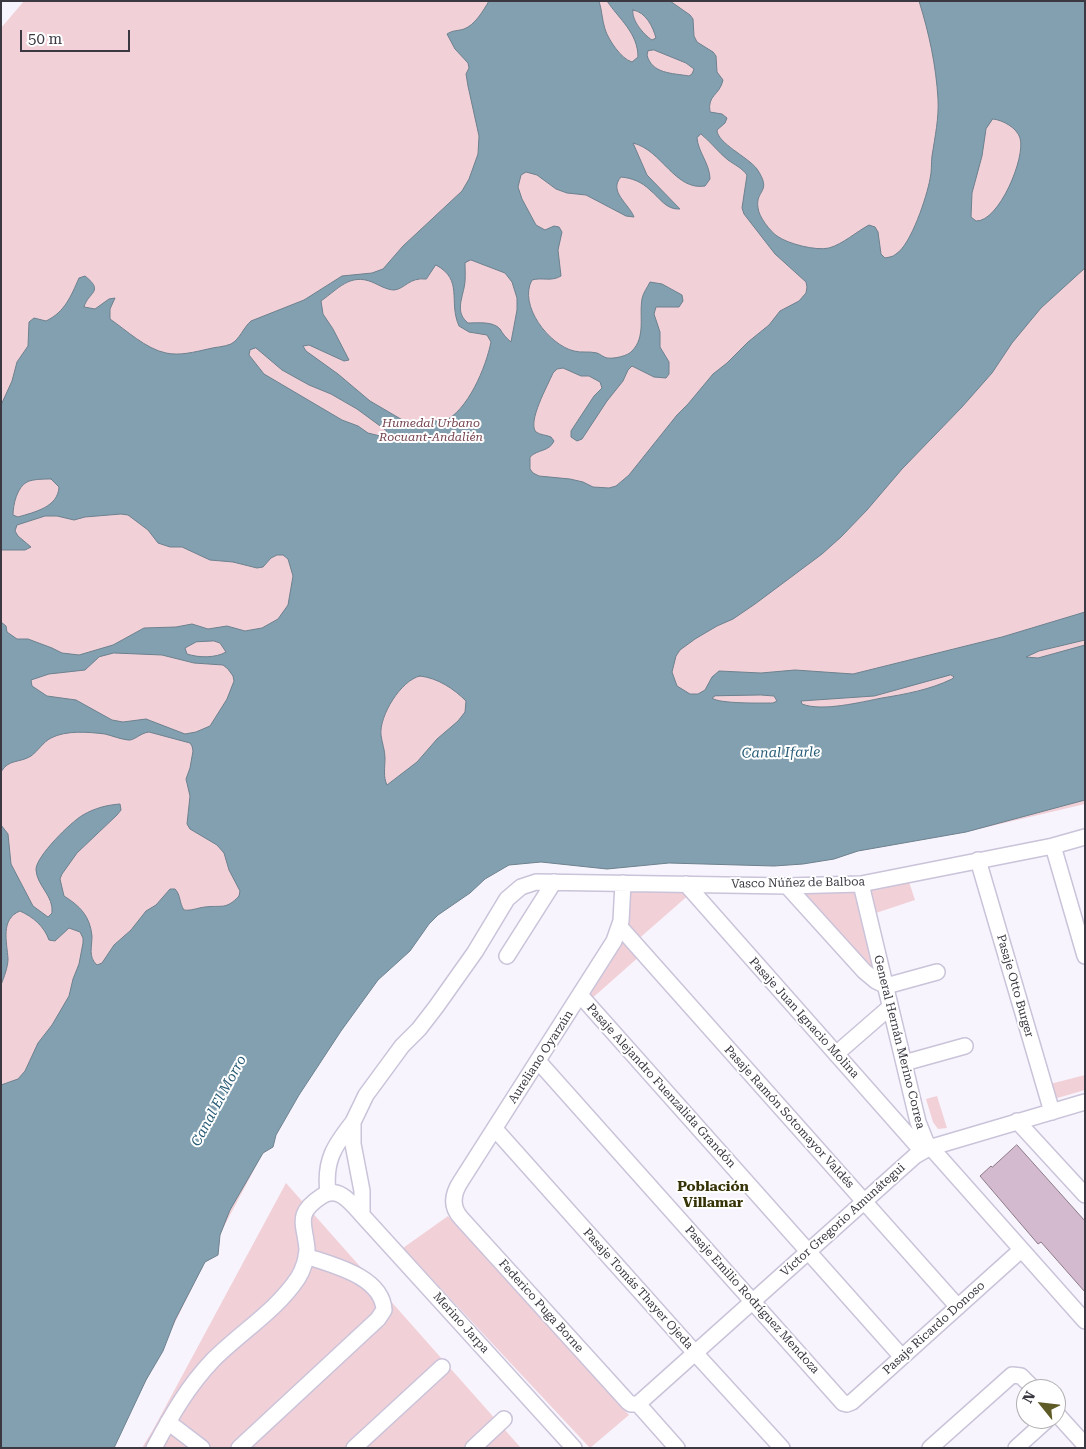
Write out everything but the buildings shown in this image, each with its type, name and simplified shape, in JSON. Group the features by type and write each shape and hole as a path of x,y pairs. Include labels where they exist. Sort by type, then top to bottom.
{"street":[{"name":"Vasco Núñez de Balboa","path":"352,1122 366,1095 402,1046 419,1029 436,1007 475,952 507,900 521,887 536,882 787,886 861,884 1053,846 1085,837"},
{"path":"1053,846 1085,956"},
{"name":"Pasaje Otto Burger","path":"978,860 1052,1112"},
{"path":"507,956 554,882"},
{"name":"Aureliano Oyarzún","path":"454,1199 457,1188 494,1128 614,941 620,927 623,883"},
{"name":"Pasaje Juan Ignacio Molina","path":"686,884 836,1054 926,1150"},
{"name":"General Hernán Merino Correa","path":"861,884 926,1150 1085,1321"},
{"path":"787,886 870,976 886,986 937,972"},
{"name":"Pasaje Ramón Sotomayor Valdés","path":"620,927 958,1307"},
{"name":"Pasaje Alejandro Fuenzalida Grandón","path":"580,995 902,1357"},
{"path":"836,1054 890,1007"},
{"path":"904,1063 966,1046"},
{"name":"Pasaje Emilio Rodríguez Mendoza","path":"538,1061 841,1400 847,1404"},
{"name":"Víctor Gregorio Amunátegui","path":"638,1404 696,1354 909,1160 926,1150 1085,1102"},
{"path":"1017,1121 1085,1195"},
{"path":"154,1448 178,1404 202,1372 283,1297 300,1274 307,1249 302,1226 304,1216 312,1204 328,1193 327,1174 331,1153 352,1122"},
{"path":"352,1122 352,1138 362,1192 362,1215"},
{"name":"Pasaje Tomás Thayer Ojeda","path":"494,1128 782,1448"},
{"name":"Merino Jarpa","path":"328,1193 338,1194 347,1199 574,1448"},
{"name":"Federico Puga Borne","path":"454,1199 455,1210 461,1218 628,1402 638,1404 678,1448"},
{"name":"Pasaje Ricardo Donoso","path":"847,1404 852,1402 1021,1250"},
{"path":"239,1448 378,1319 384,1310 384,1303 378,1293 366,1281 346,1269 306,1256"},
{"path":"354,1448 442,1367"},
{"path":"930,1448 1012,1375 1021,1376 1024,1379"},
{"path":"473,1448 504,1419"},
{"path":"168,1422 202,1448"},
{"path":"1066,1424 1085,1445"},
{"path":"1016,1448 1037,1429"}],"green space":[{"name":"Humedal Urbano Rocuant-Andalién","path":"24,1 1085,1 1085,804 966,832 858,851 834,859 803,864 774,866 669,863 607,869 541,862 509,865 496,871 510,852 428,920 357,999 285,1106 140,1393 1,1448 1,28"},
{"path":"907,876 915,900 870,915 863,884"},
{"path":"624,884 691,893 635,942 623,921"},
{"path":"860,885 884,984 790,887"},
{"path":"619,938 641,955 589,1001 583,994"},
{"path":"1085,1075 1085,1090 1054,1099 1050,1084"},
{"path":"937,1096 947,1128 938,1129 933,1122 926,1099"},
{"path":"286,1183 521,1448 142,1448"},
{"path":"448,1216 629,1415 590,1448 403,1248"}],"water":[{"name":"Humedal Urbano Rocuant-Andalién","path":"489,1 599,1 604,26 609,38 619,53 632,62 638,57 635,41 607,1 670,1 690,15 693,19 694,36 697,42 716,56 717,72 723,80 710,102 710,112 722,114 727,118 725,123 717,130 718,135 727,145 753,164 762,177 764,187 759,197 758,208 768,227 777,236 788,242 810,248 823,249 839,244 869,225 875,227 878,232 881,254 885,258 895,255 902,249 913,231 922,208 931,173 938,99 936,74 919,1 1085,1 1085,268 1041,308 1012,343 992,373 841,537 822,554 755,604 733,619 695,639 680,650 676,656 672,672 677,686 690,694 698,694 705,690 712,677 719,671 761,673 795,670 853,674 1002,637 1085,612 1085,640 1039,651 1026,657 1038,658 1085,645 1085,800 966,832 858,851 834,859 803,864 774,866 669,863 607,869 541,862 509,865 485,879 470,893 438,915 429,924 410,951 378,980 341,1031 299,1095 276,1135 273,1147 263,1153 230,1210 220,1235 218,1255 205,1262 114,1448 1,1448 1,1085 18,1079 25,1071 38,1043 52,1025 69,996 79,964 83,938 80,932 69,928 55,941 49,940 38,922 20,911 10,919 7,925 8,962 1,985 1,825 8,834 11,864 33,906 48,917 52,913 52,907 39,881 36,870 41,857 71,824 83,815 101,807 120,804 121,810 117,815 77,853 60,879 64,896 83,912 89,923 92,936 91,955 97,965 102,963 114,945 170,889 177,891 184,910 227,905 239,896 240,891 229,870 224,853 217,845 190,829 187,824 190,796 186,779 193,751 190,743 149,732 130,740 99,733 78,732 57,735 48,740 31,756 7,765 1,772 1,622 6,626 7,632 17,639 28,639 62,653 79,655 113,645 144,628 176,627 192,624 208,629 227,626 245,631 262,628 278,619 288,605 293,576 288,559 283,555 271,558 263,567 257,568 233,562 210,560 182,547 170,547 158,543 148,530 128,515 121,514 85,517 74,520 57,516 45,516 17,525 15,531 18,536 31,547 25,550 1,550 1,405 12,381 17,362 28,346 29,322 34,318 46,321 58,313 67,303 79,278 85,276 91,281 95,289 84,307 95,309 109,299 115,298 110,309 110,319 151,348 176,354 231,344 251,321 304,300 342,276 372,273 383,269 403,246 462,191 469,179 478,154 479,136 466,74 469,68 468,63 455,49 447,34 464,29 472,24","holes":["633,10 638,11 645,17 651,25 656,38 652,40 649,38 636,23","654,50 686,63 694,69 689,76 664,72 653,66 647,55 648,51","993,119 1001,121 1013,128 1020,138 1021,147 1015,173 1002,200 985,218 976,221 971,217 972,193 982,156 986,129","701,134 724,157 741,168 747,175 742,208 744,214 775,254 806,282 806,293 799,301 780,311 769,325 713,374 629,475 616,486 609,488 593,487 570,479 539,476 530,469 530,457 546,449 554,441 551,437 536,432 534,420 553,373 557,369 563,368 581,376 589,376 600,382 602,388 594,396 571,431 571,437 577,441 582,439 632,366 654,377 666,378 669,374 669,362 660,347 660,332 654,314 656,307 679,307 683,301 682,295 662,284 650,282 642,299 641,333 639,339 632,351 624,356 607,358 597,353 577,352 555,341 538,323 529,301 529,290 532,280 554,279 561,276 558,250 562,232 559,227 554,226 545,230 536,225 522,199 518,187 521,175 526,172 537,175 556,189 567,193 586,195 626,216 634,217 618,192 617,187 621,177 633,179 647,187 667,206 680,209 647,175 633,143 652,153 685,182 694,186 705,186 710,179 706,163 699,148 697,138","471,260 505,273 512,282 517,298 517,310 511,342 497,326 485,323 468,323 464,319 460,307 465,282 465,263","436,265 445,271 453,284 456,317 459,326 469,332 487,335 491,342 480,375 468,398 460,408 443,422 432,420 422,425 411,425 370,401 338,374 306,351 303,346 309,345 344,361 349,360 323,314 321,301 339,287 357,279 394,290 415,280 426,279","256,348 282,370 357,409 387,431 380,436 368,433 358,426 342,420 264,374 249,355 250,350","51,479 59,487 58,494 50,504 38,511 18,517 13,515 16,497 24,484 32,480","214,641 220,643 226,652 207,657 187,654 185,648 196,642","114,653 162,655 194,663 223,665 233,676 234,681 227,699 210,726 185,734 146,719 123,722 112,720 76,700 47,696 32,686 31,680 49,674 85,670 99,657","951,675 954,677 943,683 917,691 853,704 831,707 802,704 801,701 874,696","420,676 439,682 451,688 466,701 465,712 458,721 437,739 417,762 387,785 381,727 387,709 406,684","761,695 774,696 777,701 773,703 751,703 712,698 715,696"]}],"district":[{"name":"Población Villamar","path":"713,1196"}],"water label":[{"name":"Canal Ifarle","path":"781,753"},
{"name":"Canal El Morro","path":"219,1101"}]}
